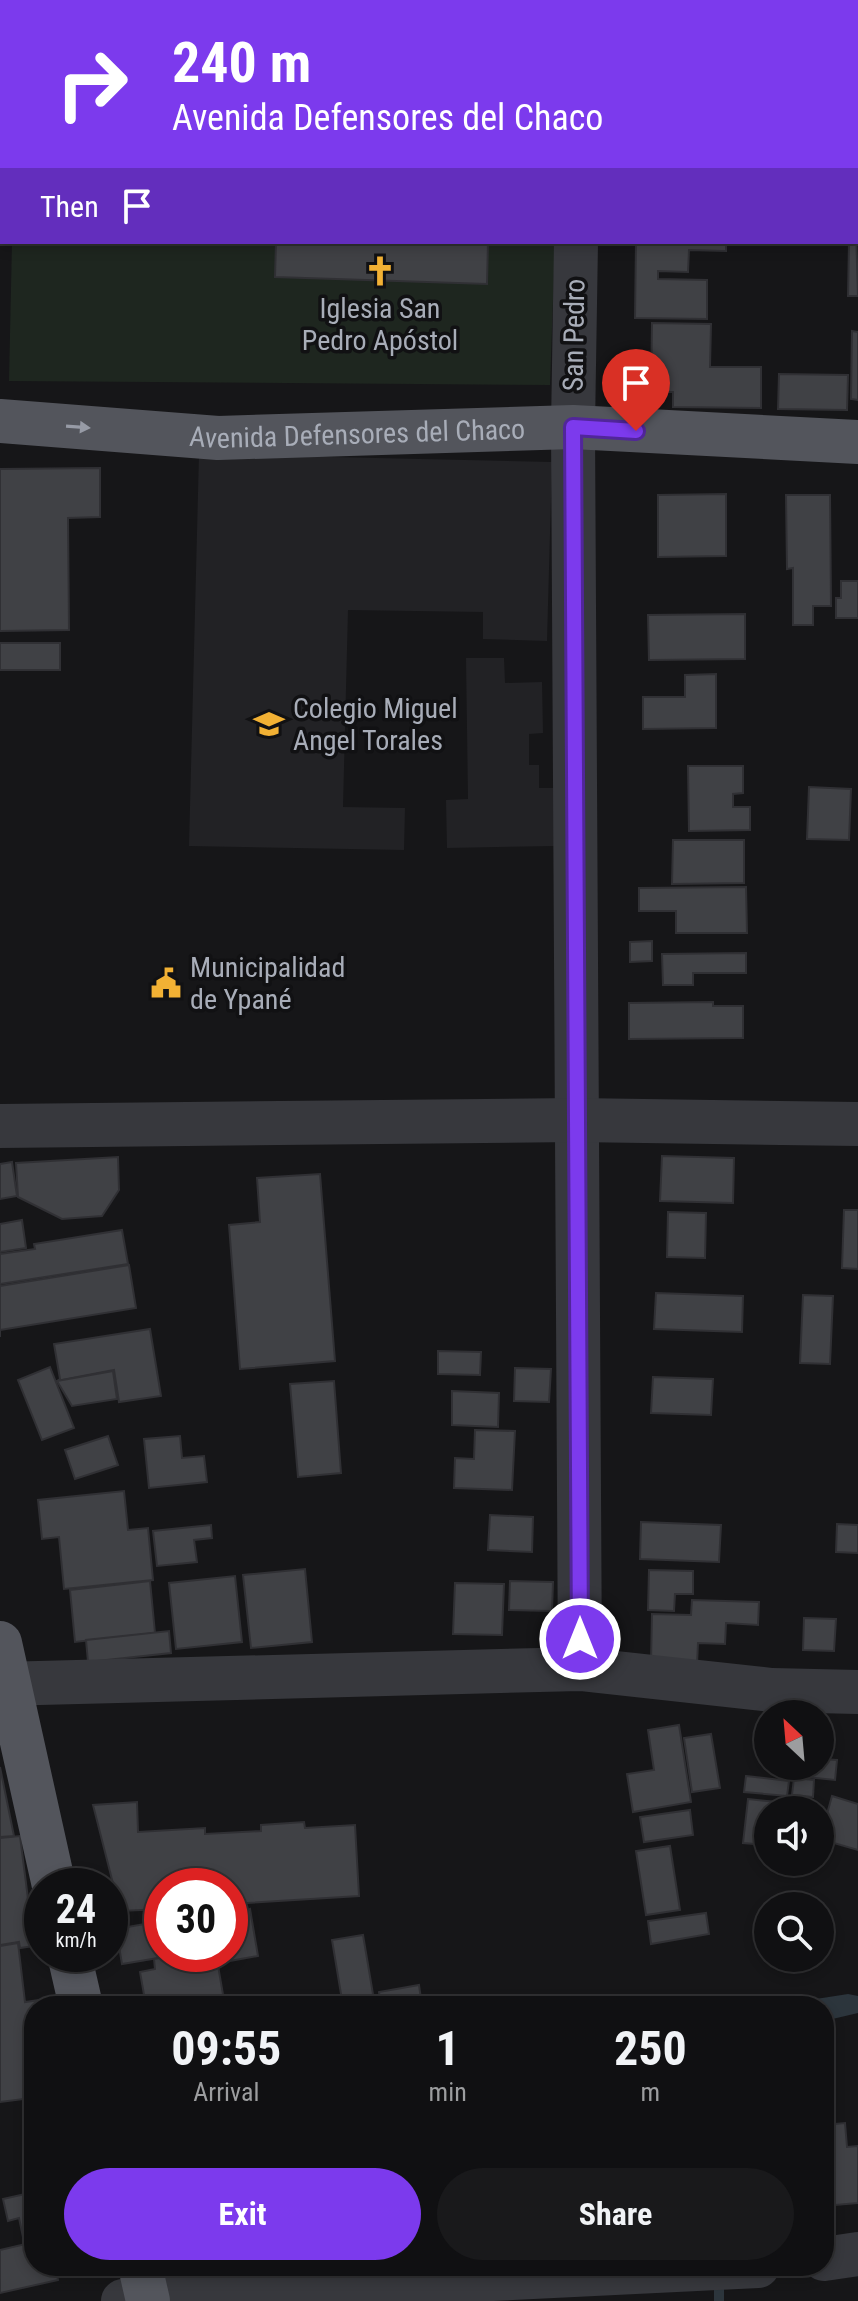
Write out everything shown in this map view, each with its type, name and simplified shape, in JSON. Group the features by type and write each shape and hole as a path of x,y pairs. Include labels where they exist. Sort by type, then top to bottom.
{"main road":[{"name":"Avenida Defensores del Chaco","path":"0,421 218,438 573,427 858,442"},
{"path":"3,1670 50,1868"},
{"path":"73,1972 79,1996"}],"street":[{"name":"San Pedro","path":"576,244 573,427 580,1669"},
{"path":"0,1126 576,1120 858,1124"},
{"path":"3,1670 580,1669 772,1690 858,1692"},
{"path":"834,2258 858,2254"},
{"path":"139,2291 553,2276"}],"shaded area":[{"path":"12,244 555,244 550,385 9,381"},
{"name":"Colegio Miguel Angel Torales","path":"199,454 552,462 547,641 483,639 483,612 348,610 343,807 405,808 404,850 189,846"},
{"name":"Colegio Miguel Angel Torales","path":"466,658 504,658 505,683 542,682 543,733 529,734 529,765 539,765 539,788 554,788 555,846 447,848 446,800 468,799"},
{"path":"834,1996 858,1996 858,2013 834,2019"}],"building":[{"path":"276,244 488,244 487,284 275,277"},
{"path":"636,244 726,244 726,251 689,250 688,272 658,271 658,279 707,280 707,319 635,318"},
{"path":"849,244 856,244 858,296 848,296"},
{"path":"652,323 711,324 710,367 761,367 761,408 673,407 673,392 651,392"},
{"path":"852,331 858,332 858,400 851,399"},
{"path":"779,374 848,375 847,410 778,409"},
{"path":"100,468 100,517 68,518 69,630 0,631 0,469"},
{"path":"726,494 726,556 658,557 658,495"},
{"path":"786,495 830,495 831,606 813,606 813,625 793,625 793,568 787,569"},
{"path":"841,581 858,581 858,618 836,618 836,598 841,598"},
{"path":"745,614 745,659 649,660 648,615"},
{"path":"0,643 60,643 60,670 0,670"},
{"path":"716,674 716,728 643,729 643,697 685,697 685,675"},
{"path":"688,766 743,766 743,793 733,794 733,807 750,807 750,830 689,831"},
{"path":"809,787 851,789 849,840 807,839"},
{"path":"673,840 744,840 744,883 672,884"},
{"path":"746,887 747,933 676,933 676,911 639,911 639,888"},
{"path":"652,941 652,961 630,962 630,942"},
{"path":"746,953 746,973 693,973 693,985 663,985 662,954"},
{"path":"713,1002 713,1006 743,1006 743,1038 629,1039 629,1003"},
{"path":"662,1156 734,1158 733,1203 660,1201"},
{"path":"118,1157 119,1190 102,1216 62,1219 18,1197 16,1163"},
{"path":"12,1162 17,1196 0,1199 0,1164"},
{"path":"320,1174 335,1361 240,1369 229,1225 260,1222 257,1178"},
{"path":"844,1210 858,1210 858,1269 842,1268"},
{"path":"668,1212 706,1213 705,1258 667,1257"},
{"path":"22,1220 26,1248 0,1252 0,1224"},
{"path":"122,1230 128,1264 0,1284 0,1254 35,1249 34,1244"},
{"path":"129,1265 136,1308 0,1330 0,1286"},
{"path":"656,1293 743,1296 742,1332 654,1329"},
{"path":"803,1295 833,1296 830,1364 800,1363"},
{"path":"150,1329 161,1396 119,1402 114,1370 57,1381 60,1379 54,1344"},
{"path":"438,1351 481,1352 480,1375 438,1374"},
{"path":"50,1367 74,1428 42,1440 18,1380"},
{"path":"515,1368 551,1369 549,1402 514,1401"},
{"path":"113,1371 117,1399 72,1406 57,1381"},
{"path":"653,1377 713,1379 711,1415 651,1413"},
{"path":"334,1381 341,1473 298,1477 290,1384"},
{"path":"452,1391 499,1393 498,1427 452,1425"},
{"path":"475,1430 515,1431 512,1490 454,1488 455,1458 474,1459"},
{"path":"108,1436 118,1465 75,1479 65,1450"},
{"path":"180,1436 182,1458 204,1456 207,1482 149,1488 144,1439"},
{"path":"124,1491 128,1530 148,1528 153,1580 64,1589 59,1537 42,1539 38,1500"},
{"path":"490,1515 533,1517 532,1552 488,1550"},
{"path":"641,1522 721,1525 719,1562 640,1559"},
{"path":"837,1524 858,1525 858,1553 836,1552"},
{"path":"211,1525 212,1538 194,1540 197,1562 157,1566 153,1531"},
{"path":"305,1569 312,1642 251,1648 243,1575"},
{"path":"649,1570 693,1571 693,1594 675,1594 674,1611 648,1610"},
{"path":"235,1576 242,1642 176,1649 169,1583"},
{"path":"150,1581 155,1633 75,1642 70,1590"},
{"path":"510,1581 553,1582 552,1611 509,1610"},
{"path":"455,1583 504,1584 502,1635 453,1634"},
{"path":"692,1600 759,1602 758,1625 726,1623 725,1644 698,1643 697,1664 651,1663 652,1614 691,1615"},
{"path":"804,1618 836,1619 834,1651 803,1650"},
{"path":"169,1631 171,1653 88,1662 86,1640"},
{"path":"679,1725 691,1802 633,1812 627,1774 654,1770 648,1730"},
{"path":"711,1734 720,1788 692,1792 684,1738"},
{"path":"834,1760 837,1760 834,1780"},
{"path":"0,1767 14,1836 0,1837"},
{"path":"746,1776 754,1777 754,1780 789,1781 787,1796 744,1792"},
{"path":"794,1780 814,1780 813,1796 792,1795"},
{"path":"834,1797 858,1804 858,1850 834,1843"},
{"path":"748,1799 754,1800 754,1844 743,1843"},
{"path":"137,1802 138,1832 205,1828 205,1834 261,1831 261,1825 304,1822 305,1828 355,1825 359,1896 248,1903 248,1868 144,1868 144,1910 128,1911 128,1868 109,1868 93,1805"},
{"path":"690,1810 693,1835 644,1842 640,1817"},
{"path":"20,1836 24,1868 24,1947 20,1948 19,1942 0,1945 0,1838"},
{"path":"670,1846 680,1910 646,1915 636,1851"},
{"path":"248,1910 258,1956 248,1958"},
{"path":"706,1913 709,1934 651,1944 648,1921"},
{"path":"144,1924 144,1960 128,1963 128,1927"},
{"path":"363,1935 373,1996 341,1996 332,1940"},
{"path":"18,1943 24,1996 24,2099 0,2102 0,1946"},
{"path":"140,1972 219,1972 223,1996 144,1996"},
{"path":"419,1985 421,1996 380,1996 379,1992"},
{"path":"845,2123 847,2147 858,2146 858,2203 834,2205 834,2124"},
{"path":"24,2194 24,2237 19,2218 8,2221 3,2199"},
{"path":"24,2244 24,2276 57,2276 58,2280 0,2293 0,2250"}],"waterway":[{"path":"719,2276 719,2301"}],"place":[{"name":"Iglesia San Pedro Apóstol","path":"380,271"},
{"name":"Colegio Miguel Angel Torales","path":"269,724"},
{"name":"Municipalidad de Ypané","path":"166,983"}],"route":[{"path":"580,1639 573,427 636,431"}]}
